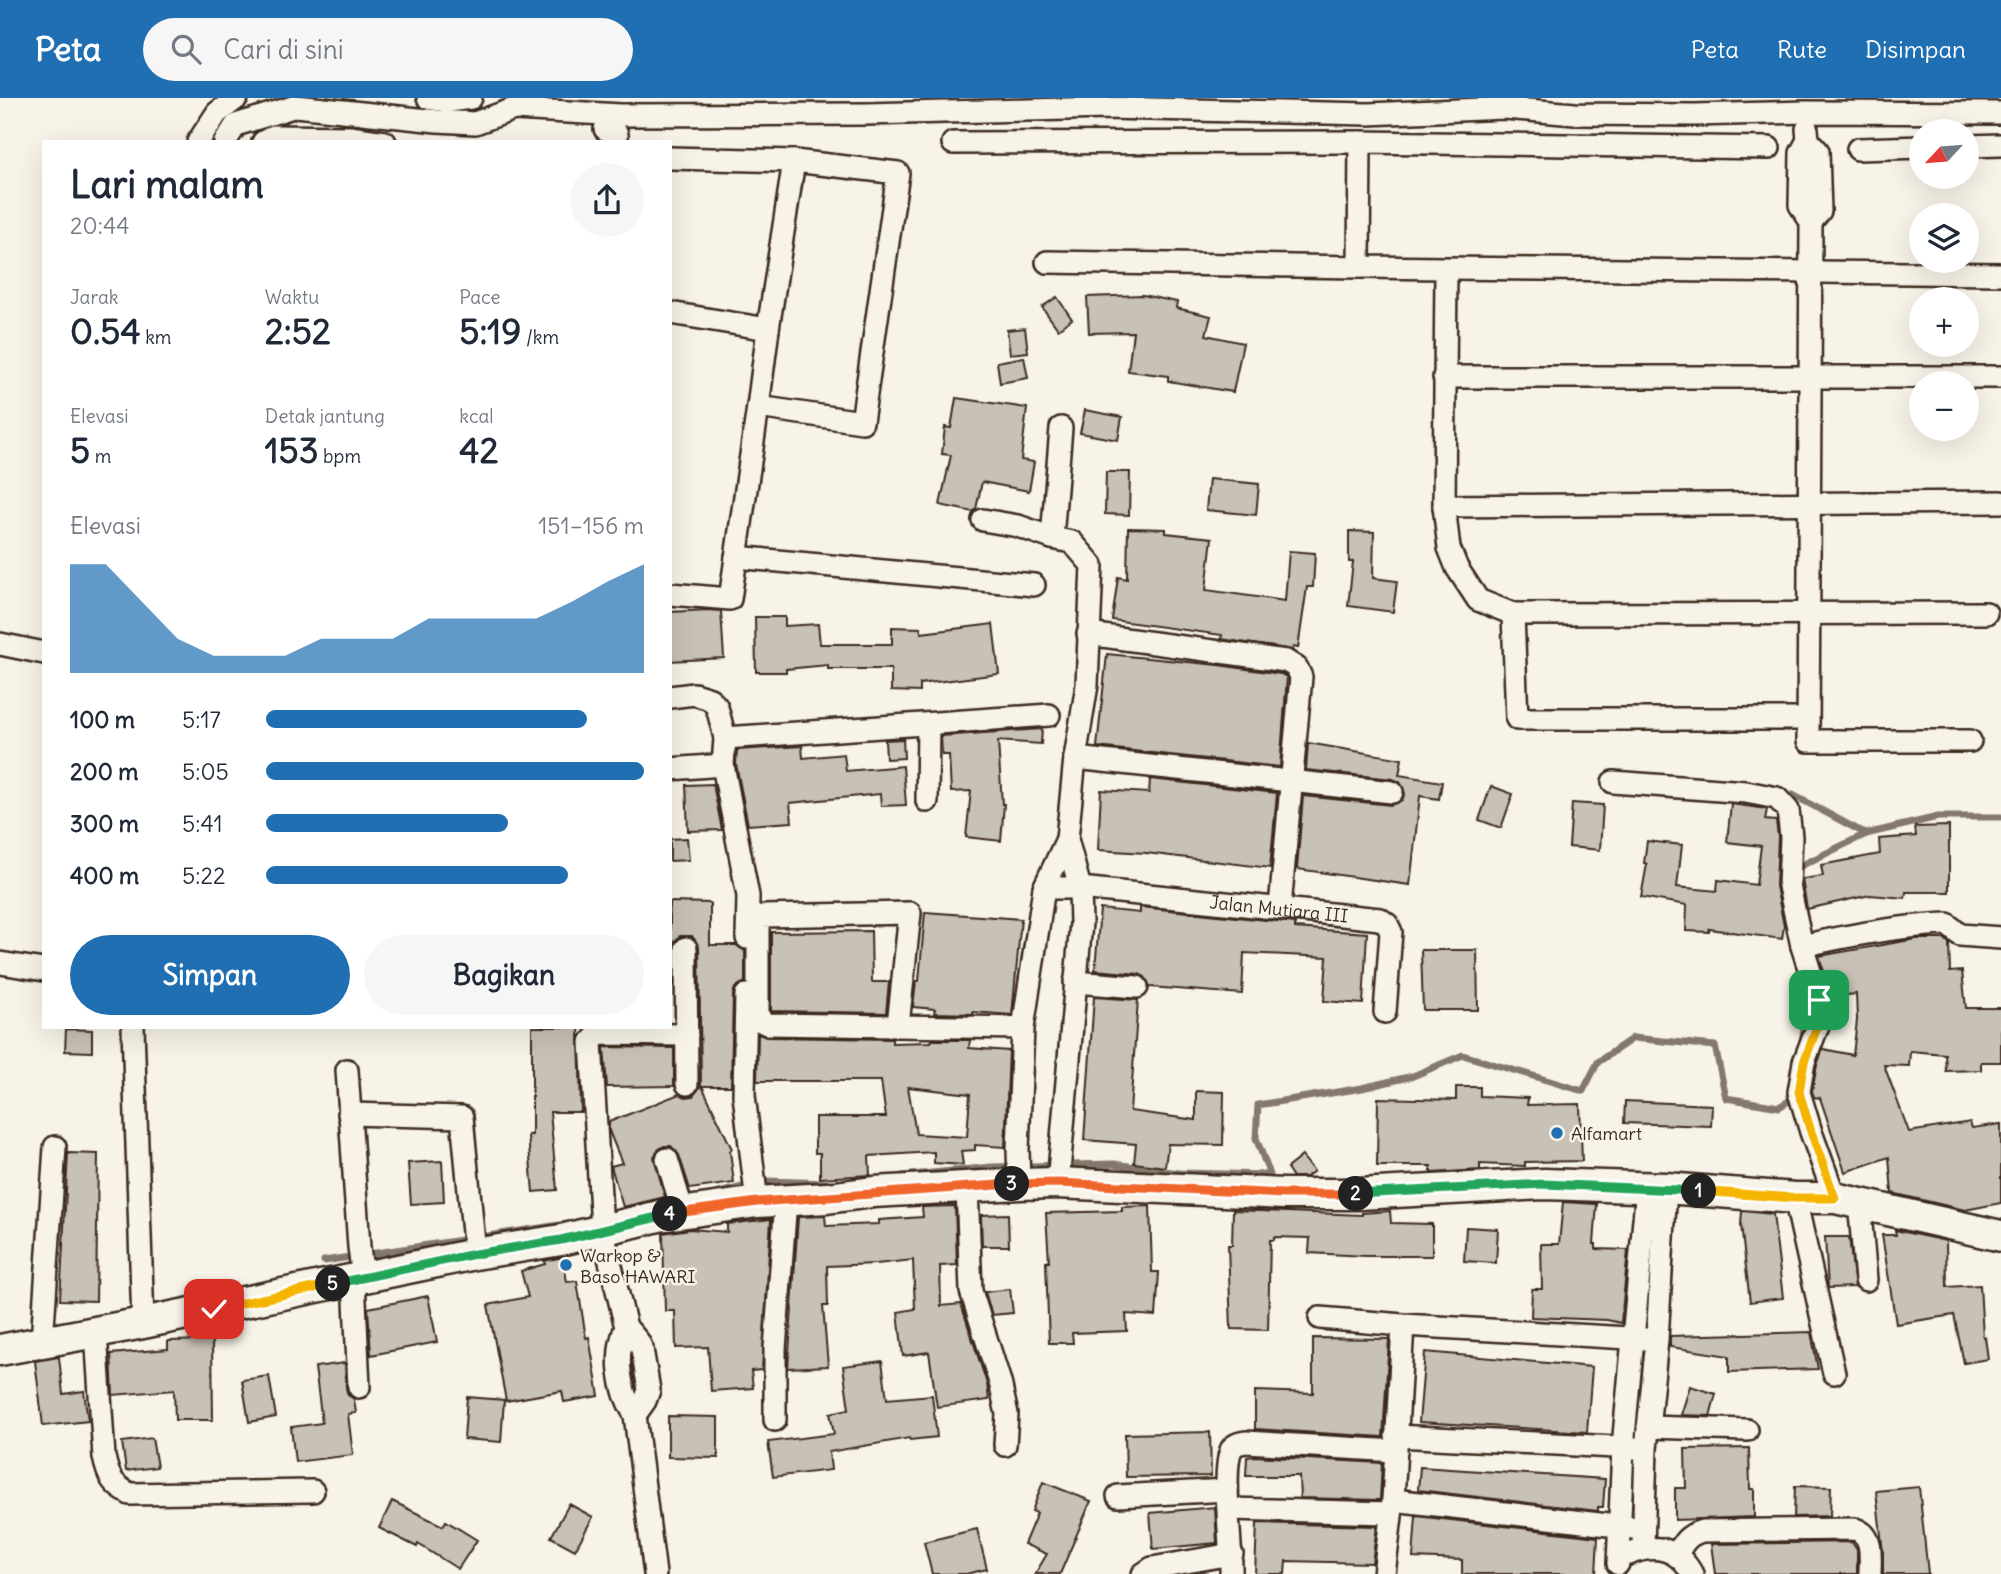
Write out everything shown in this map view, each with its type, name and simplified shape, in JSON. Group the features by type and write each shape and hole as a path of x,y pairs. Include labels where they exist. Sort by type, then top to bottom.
{"street":[{"path":"199,140 217,113 237,98"},
{"path":"428,98 448,102 471,98"},
{"path":"226,140 236,125 296,106 437,121 475,122 514,109 605,132 866,106 1368,114 1504,103 1694,115 1805,113 1850,106 2001,113"},
{"path":"1805,113 1808,140 1818,151 1820,211 1811,222 1808,741 1970,741"},
{"path":"267,140 274,136 349,139"},
{"path":"1359,267 1360,142"},
{"path":"953,143 1360,142 1769,148"},
{"path":"1979,146 2001,145"},
{"path":"1858,149 1909,147"},
{"path":"672,158 794,161 898,173 862,422 758,407"},
{"path":"672,594 730,600 794,161"},
{"path":"1047,262 1811,274 2001,274"},
{"path":"1446,269 1444,506 1449,548 1478,600 1513,614 1986,613"},
{"path":"672,313 768,329"},
{"path":"1444,377 2001,377"},
{"path":"1052,538 1061,428"},
{"path":"1444,506 2001,502"},
{"path":"983,520 1018,526 1072,542 1092,565 1087,685 1075,758 1067,839 1044,888 1023,1028 1019,1181"},
{"path":"736,557 1034,585"},
{"path":"1513,614 1517,719 1807,719"},
{"path":"1088,634 1286,661 1297,668 1301,677 1280,907"},
{"path":"0,644 42,653"},
{"path":"672,697 694,694 710,699 717,707 725,738 723,765 748,897 744,1095 756,1190"},
{"path":"725,738 1049,715"},
{"path":"927,802 928,724"},
{"path":"1075,758 1392,792"},
{"path":"672,769 723,765"},
{"path":"1613,782 1746,792 1777,798 1788,810 1792,855 1789,887 1802,946 1819,1000 1820,1020 1804,1062 1799,1092 1811,1132 1847,1200 1866,1280"},
{"path":"1058,1178 1081,923 1080,888 1067,839"},
{"name":"Jalan Mutiara III","path":"1044,888 1080,888 1222,905 1280,907 1380,919 1387,924 1391,932 1385,1012"},
{"path":"898,1025 910,914 762,916 758,925 758,1012 761,1021 767,1024 1023,1028"},
{"path":"1802,946 1866,931 1922,925 1947,924 1960,935 2001,938"},
{"path":"686,948 687,1083"},
{"path":"0,962 42,970"},
{"path":"1075,982 1137,987"},
{"path":"133,1029 143,1323"},
{"path":"655,1574 635,1415 626,1401 619,1350 626,1327 601,1220 592,1042 598,1034 687,1035"},
{"path":"347,1070 359,1266 359,1387"},
{"path":"349,1114 462,1117 473,1240"},
{"path":"43,1342 55,1147"},
{"path":"667,1159 681,1204"},
{"path":"0,1350 143,1323 359,1266 473,1240 561,1240 601,1220 756,1190 786,1200 1058,1178 1284,1194 1359,1194 1544,1184 1656,1187 1847,1200 2001,1236"},
{"path":"967,1187 971,1291 1000,1382 1007,1415 1005,1445"},
{"path":"1635,1534 1623,1447 1643,1242 1656,1187"},
{"path":"1616,1569 1635,1534 1646,1449 1657,1340 1656,1187"},
{"path":"1795,1198 1834,1373"},
{"path":"775,1420 775,1349 786,1200"},
{"path":"1320,1318 1657,1340"},
{"path":"1384,1574 1403,1325"},
{"path":"96,1332 104,1457 108,1475 117,1487 130,1494 313,1491"},
{"path":"1648,1427 1746,1430"},
{"path":"1143,1574 1152,1568 1231,1564 1228,1499 1231,1450 1236,1444 1246,1441 1646,1449"},
{"path":"1118,1496 1391,1507 1635,1534 1677,1555 1692,1574"},
{"path":"1677,1555 1691,1534 1702,1531 1856,1529 1864,1532 1869,1539 1870,1574"}],"building":[{"path":"1143,295 1177,302 1176,308 1211,316 1206,335 1243,343 1233,392 1168,381 1168,376 1128,371 1133,332 1089,333 1087,297"},
{"path":"1057,297 1072,319 1058,329 1042,307"},
{"path":"1025,328 1028,352 1010,354 1007,330"},
{"path":"1024,357 1028,378 1000,383 997,362"},
{"path":"956,398 1027,408 1021,460 1034,462 1029,491 982,482 973,512 940,505 951,455 942,454 945,427 951,428"},
{"path":"1085,410 1122,417 1118,440 1080,433"},
{"path":"1106,472 1130,472 1129,515 1105,514"},
{"path":"1209,479 1259,484 1256,515 1206,510"},
{"path":"1128,528 1166,529 1166,533 1212,538 1206,590 1285,601 1289,551 1315,553 1313,587 1307,587 1298,648 1293,647 1293,650 1221,639 1222,635 1112,620 1118,577 1127,579"},
{"path":"1349,531 1374,532 1373,578 1397,581 1393,612 1348,606 1353,562 1349,562"},
{"path":"721,611 724,658 672,661 672,612"},
{"path":"755,617 785,617 785,626 818,624 820,644 892,644 892,627 921,628 921,633 993,624 999,674 920,684 920,692 891,691 891,669 828,669 828,665 786,669 786,672 756,672"},
{"path":"1107,654 1218,665 1287,677 1280,767 1097,747"},
{"path":"1042,729 1041,744 998,741 1004,804 1001,841 966,837 971,791 951,792 949,755 942,755 941,736"},
{"path":"903,739 904,758 886,759 885,740"},
{"path":"1308,743 1402,759 1399,775 1442,782 1439,799 1420,796 1410,885 1297,869 1303,796 1391,805 1402,800 1405,793 1400,782 1393,779 1306,770"},
{"path":"802,746 803,758 844,754 846,771 903,766 906,805 881,806 880,794 790,803 792,822 748,825 736,764 737,750"},
{"path":"1150,779 1277,793 1270,868 1098,850 1101,790 1149,793"},
{"path":"713,784 722,830 688,831 686,785"},
{"path":"1491,786 1513,794 1501,828 1479,820"},
{"path":"1572,803 1603,805 1600,850 1569,847"},
{"path":"1731,804 1767,809 1765,820 1776,821 1776,886 1784,926 1782,939 1709,929 1709,932 1686,931 1687,905 1641,897 1647,864 1644,863 1647,841 1682,845 1677,887 1717,891 1718,880 1756,885 1761,846 1727,842"},
{"path":"1949,826 1949,892 1906,892 1905,898 1870,895 1807,909 1802,879 1823,876 1821,865 1880,854 1879,839 1916,836 1915,827"},
{"path":"687,838 689,860 672,861 672,839"},
{"path":"672,902 710,903 710,945 736,945 745,951 745,982 735,988 733,995 731,1086 702,1086 732,1149 730,1151 734,1183 690,1189 679,1155 671,1146 664,1146 654,1157 665,1197 623,1207 611,1166 622,1163 609,1131 609,1122 679,1094 693,1096 701,1086 699,947 692,936 680,936 675,941 673,984"},
{"path":"1140,907 1295,923 1295,928 1367,933 1363,1004 1324,1001 1327,957 1244,953 1242,994 1150,987 1145,977 1139,974 1095,970 1100,909 1140,913"},
{"path":"925,912 1021,919 1012,1015 934,1013 935,1009 913,1007 916,981 919,981"},
{"path":"871,931 872,982 889,982 886,1013 771,1011 771,932"},
{"path":"1916,939 1945,939 1949,943 1950,972 1962,971 1966,1008 2001,1008 2001,1062 1981,1062 1981,1070 1946,1071 1945,1054 1910,1051 1909,1066 1884,1065 1909,1132 1970,1122 1972,1128 2001,1124 2001,1203 1965,1210 1892,1193 1889,1157 1845,1172 1820,1098 1814,1097 1812,1091 1823,1049 1853,1055 1857,1020 1856,994 1832,997 1819,956"},
{"path":"1421,950 1477,950 1478,1010 1423,1010"},
{"path":"1094,997 1138,1000 1130,1111 1196,1120 1196,1091 1224,1092 1223,1145 1168,1144 1165,1167 1134,1163 1136,1144 1084,1140"},
{"path":"66,1029 92,1030 92,1052 65,1051"},
{"path":"532,1029 579,1029 581,1112 550,1112 557,1190 533,1192 528,1135 532,1135"},
{"path":"758,1034 767,1037 892,1039 892,1043 970,1040 969,1048 1009,1051 1005,1147 975,1145 975,1150 961,1151 963,1165 934,1163 934,1152 869,1156 870,1175 820,1178 820,1153 815,1153 815,1117 886,1117 881,1081 757,1081","holes":["908,1087 970,1094 967,1137 916,1134"]},
{"path":"604,1047 674,1048 674,1086 607,1087"},
{"path":"1456,1087 1480,1087 1480,1096 1528,1098 1527,1105 1580,1104 1582,1161 1525,1162 1525,1166 1480,1164 1480,1170 1431,1173 1431,1166 1377,1166 1378,1098 1456,1100"},
{"path":"1625,1101 1712,1105 1711,1126 1624,1123"},
{"path":"68,1153 98,1154 96,1301 60,1300"},
{"path":"1302,1156 1314,1171 1306,1177 1293,1177 1287,1168"},
{"path":"442,1161 444,1202 411,1204 408,1163"},
{"path":"1563,1202 1597,1204 1594,1244 1596,1249 1628,1250 1621,1323 1531,1317 1532,1289 1542,1289 1541,1244 1559,1244"},
{"path":"955,1206 957,1265 940,1266 941,1306 961,1304 987,1384 989,1400 937,1407 929,1352 903,1356 898,1312 915,1309 913,1260 827,1266 828,1306 823,1306 828,1366 788,1368 798,1217 825,1216 826,1226 879,1224 879,1220 923,1217 922,1207"},
{"path":"1150,1206 1152,1272 1159,1272 1156,1316 1126,1314 1127,1331 1072,1333 1073,1343 1049,1343 1046,1213 1122,1211 1122,1207"},
{"path":"1233,1210 1362,1215 1390,1211 1391,1223 1432,1224 1432,1256 1309,1253 1310,1238 1274,1237 1274,1240 1270,1240 1268,1330 1231,1329 1228,1245 1232,1245"},
{"path":"1742,1211 1773,1214 1783,1298 1750,1302 1741,1225"},
{"path":"1008,1214 1009,1246 982,1246 981,1215"},
{"path":"771,1219 762,1370 751,1371 753,1388 711,1391 708,1347 676,1348 675,1311 665,1311 663,1233 690,1229 727,1232 727,1224"},
{"path":"1466,1227 1498,1229 1496,1263 1464,1261"},
{"path":"1895,1230 1946,1241 1947,1287 1980,1285 1983,1337 1988,1359 1964,1363 1954,1315 1896,1324 1882,1235 1896,1235"},
{"path":"1825,1237 1849,1237 1855,1287 1828,1288"},
{"path":"563,1257 567,1282 577,1281 599,1396 564,1402 562,1391 506,1401 488,1305 528,1297 521,1271 545,1264 544,1261"},
{"path":"1010,1289 1013,1313 992,1315 985,1292"},
{"path":"428,1296 437,1342 371,1355 368,1308"},
{"path":"1811,1332 1818,1369 1729,1372 1729,1356 1670,1347 1670,1336"},
{"path":"1313,1338 1389,1339 1383,1437 1255,1429 1255,1391 1313,1393"},
{"path":"212,1340 213,1420 175,1420 174,1390 113,1395 111,1354 168,1349 168,1341"},
{"path":"1425,1352 1592,1367 1587,1432 1419,1422"},
{"path":"59,1357 63,1394 84,1391 88,1421 43,1426 35,1361"},
{"path":"882,1361 887,1399 932,1395 937,1437 909,1438 829,1452 831,1470 773,1477 768,1442 834,1434 830,1413 849,1409 843,1366"},
{"path":"345,1363 346,1388 348,1395 354,1399 356,1413 348,1414 353,1455 295,1462 291,1427 322,1423 315,1367"},
{"path":"269,1376 276,1417 249,1422 242,1380"},
{"path":"1690,1386 1716,1394 1710,1416 1681,1415"},
{"path":"467,1397 504,1400 501,1442 464,1439"},
{"path":"668,1416 718,1417 718,1458 668,1457"},
{"path":"1210,1432 1211,1476 1126,1477 1125,1434"},
{"path":"152,1438 157,1467 126,1471 122,1442"},
{"path":"1749,1448 1754,1517 1675,1520 1675,1488 1686,1488 1685,1449"},
{"path":"1247,1457 1382,1463 1380,1500 1300,1498 1299,1476 1246,1476"},
{"path":"1420,1467 1605,1479 1603,1507 1598,1507 1598,1511 1418,1490"},
{"path":"1043,1482 1091,1501 1060,1574 1035,1574 1047,1554 1024,1544 1037,1513 1032,1511"},
{"path":"1795,1486 1831,1487 1830,1516 1794,1517"},
{"path":"1919,1487 1928,1574 1883,1574 1876,1491"},
{"path":"392,1501 443,1526 446,1521 477,1540 458,1569 418,1544 417,1547 379,1528"},
{"path":"569,1504 593,1517 575,1550 551,1537"},
{"path":"1215,1507 1217,1543 1153,1549 1150,1513"},
{"path":"1416,1516 1598,1537 1596,1574 1462,1574 1462,1560 1413,1558"},
{"path":"1257,1523 1377,1526 1372,1563 1286,1561 1285,1574 1255,1574"},
{"path":"977,1529 987,1569 966,1574 932,1574 924,1542"},
{"path":"1852,1542 1857,1550 1857,1574 1715,1574 1711,1544"}],"waterway":[{"path":"1793,795 1866,834 1938,817 2001,817"},
{"path":"1792,870 1866,834"},
{"path":"1802,1041 1808,1009 1803,980"},
{"path":"902,1176 992,1167 1114,1164 1179,1173 1270,1175 1256,1138 1258,1105 1362,1088 1413,1076 1463,1055 1583,1091 1598,1062 1633,1038 1715,1046 1726,1098 1779,1107 1792,1099 1793,1094"},
{"path":"719,1193 766,1181 831,1183"},
{"path":"324,1261 566,1224"}],"place":[{"name":"Alfamart","path":"1557,1133"},
{"name":"Warkop & Baso HAWARI","path":"566,1265"}],"route":[{"path":"214,1309 475,1254 561,1240 659,1216 757,1202 873,1192 1036,1183 1284,1194 1359,1194 1544,1184 1835,1198 1799,1092 1804,1062 1820,1020 1819,1000"}]}
